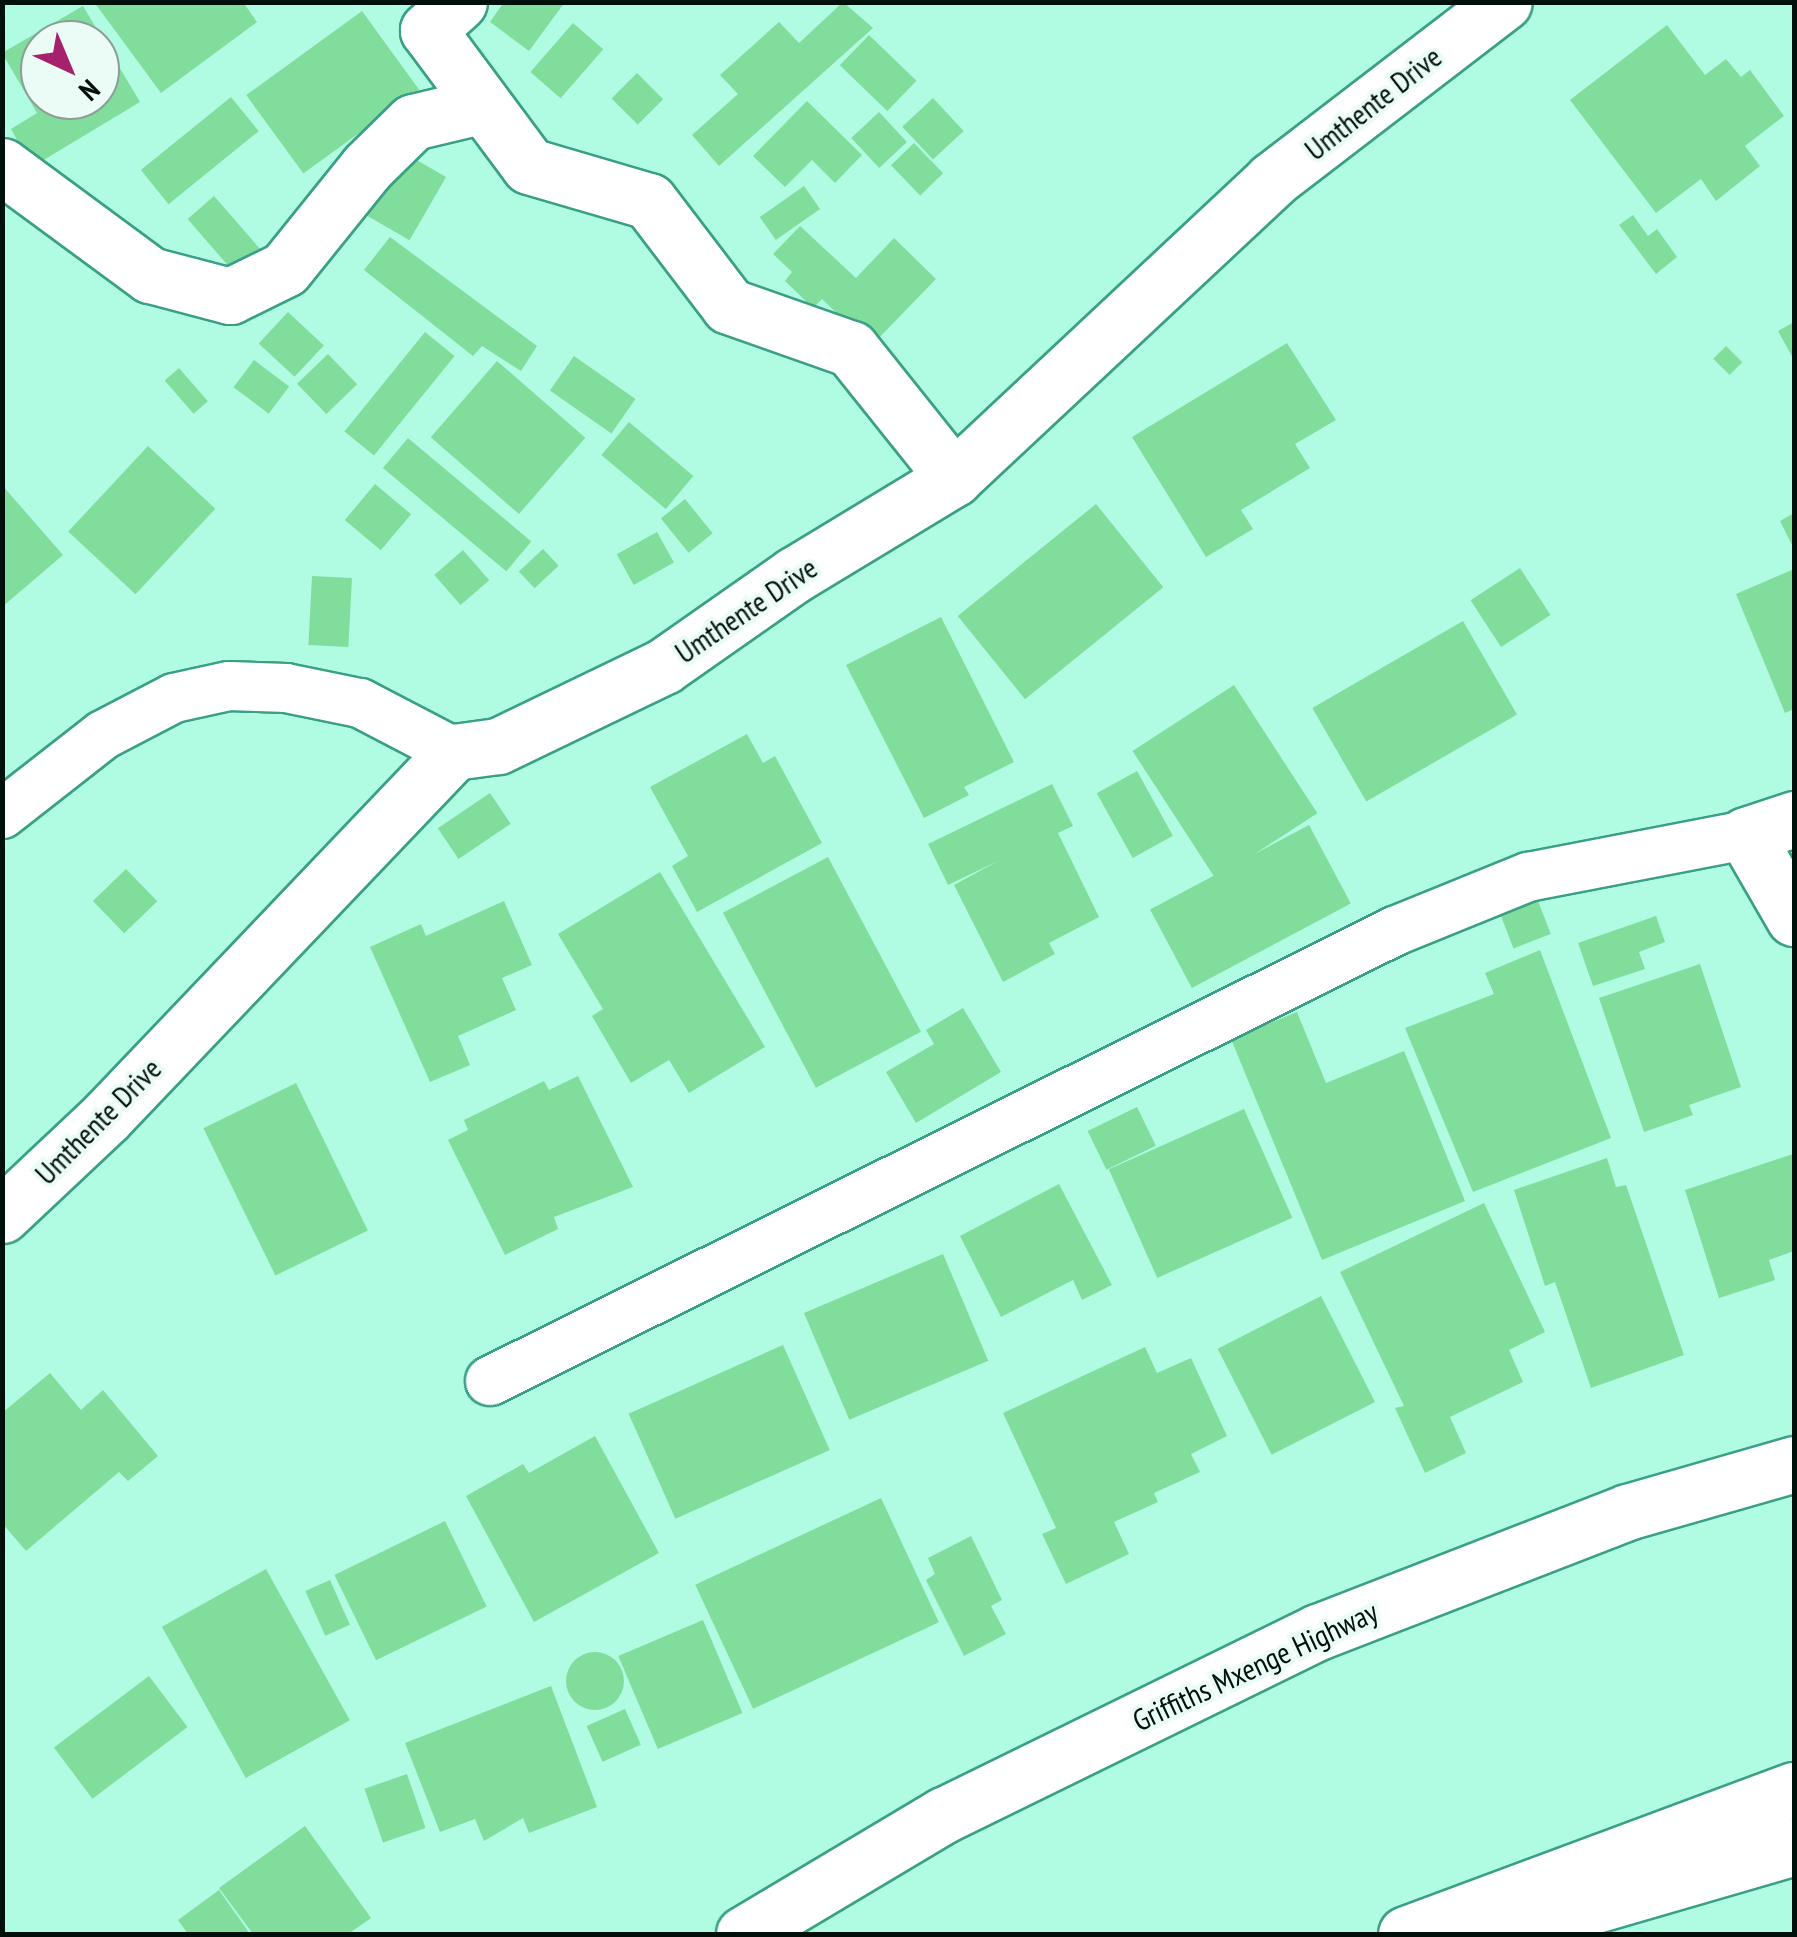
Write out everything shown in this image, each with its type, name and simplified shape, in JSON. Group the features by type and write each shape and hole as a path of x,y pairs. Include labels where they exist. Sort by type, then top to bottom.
{"street":[{"path":"459,2 428,30 480,106 529,166 650,201 729,306 851,349 954,478"},
{"name":"Umthente Drive","path":"2,1215 104,1118 454,752 498,746 664,666 794,575 954,478 1272,180 1504,2"},
{"path":"2,166 150,275 230,296 285,269 366,167 413,122 480,106"},
{"path":"1770,827 1794,918"},
{"name":"Griffiths Mxenge Highway","path":"744,1934 944,1815 1318,1632 1627,1512 1794,1464"},
{"path":"1406,1934 1794,1790"},
{"path":"1495,1934 1794,1846"}],"lane":[{"path":"2,814 103,734 174,698 229,686 286,688 360,703 454,752"},
{"path":"490,1381 1394,931 1546,872 1770,827"}],"building":[{"path":"94,2 243,2 257,22 161,93 120,37 120,20 107,20"},
{"path":"504,2 565,2 529,51 490,22"},
{"path":"843,2 873,28 719,166 692,135 738,94 720,75 779,22 799,43"},
{"path":"83,6 91,20 59,20"},
{"path":"362,11 419,89 303,174 246,95"},
{"path":"573,23 603,49 561,98 530,72"},
{"path":"1667,25 1705,75 1726,59 1741,77 1750,70 1784,116 1745,146 1760,166 1716,201 1701,179 1656,213 1570,100"},
{"path":"869,35 916,81 887,111 840,65"},
{"path":"20,43 20,84 2,53"},
{"path":"120,68 140,102 120,114"},
{"path":"637,73 663,99 638,125 612,98"},
{"path":"231,97 259,131 169,204 141,170"},
{"path":"933,98 964,131 933,160 902,127"},
{"path":"807,101 862,155 835,183 812,160 785,187 753,156"},
{"path":"879,112 907,142 879,168 851,138"},
{"path":"26,120 110,120 32,167 11,129"},
{"path":"914,143 943,173 920,195 891,165"},
{"path":"401,151 446,177 410,240 364,214"},
{"path":"804,186 820,209 776,240 760,217"},
{"path":"214,196 260,249 234,272 188,219"},
{"path":"1633,215 1648,236 1657,229 1677,257 1656,274 1619,225"},
{"path":"800,226 856,278 894,238 936,279 871,346 822,299 813,308 785,281 792,272 773,254"},
{"path":"390,237 537,346 521,371 482,346 473,356 364,270"},
{"path":"288,312 324,345 295,377 259,343"},
{"path":"1794,322 1794,360 1778,331"},
{"path":"425,332 455,356 374,455 344,431"},
{"path":"1287,343 1336,420 1295,444 1310,468 1241,510 1253,529 1206,557 1132,437"},
{"path":"1726,346 1742,362 1730,375 1713,359"},
{"path":"328,354 357,384 326,414 297,384"},
{"path":"574,356 635,399 611,433 550,390"},
{"path":"254,360 289,386 269,414 234,387"},
{"path":"497,361 585,438 519,514 431,437"},
{"path":"179,368 208,401 194,414 165,380"},
{"path":"629,422 693,476 666,509 601,455"},
{"path":"408,438 531,541 506,571 383,468"},
{"path":"148,446 215,509 135,594 68,532"},
{"path":"375,484 411,514 381,550 345,520"},
{"path":"2,485 63,555 2,607"},
{"path":"685,499 713,533 689,553 661,519"},
{"path":"1096,504 1163,587 1025,699 958,616"},
{"path":"1794,513 1794,549 1780,521"},
{"path":"657,532 674,563 634,585 617,554"},
{"path":"543,549 559,566 535,588 519,572"},
{"path":"463,550 489,580 461,605 434,575"},
{"path":"1520,568 1550,615 1501,647 1471,600"},
{"path":"1794,569 1794,709 1785,713 1736,594"},
{"path":"312,576 352,578 348,647 308,645"},
{"path":"941,617 1014,762 964,787 969,795 924,818 846,665"},
{"path":"1463,621 1517,715 1366,802 1312,708"},
{"path":"1234,685 1317,813 1216,879 1133,751"},
{"path":"747,734 763,763 775,756 822,843 697,912 672,866 688,856 650,787"},
{"path":"1137,771 1173,836 1133,858 1097,793"},
{"path":"1052,784 1073,826 1058,833 1099,917 1049,943 1055,954 1003,982 954,885 998,861 948,885 928,844"},
{"path":"490,793 511,824 458,859 438,828"},
{"path":"1309,825 1351,904 1192,988 1150,910"},
{"path":"828,857 921,1032 816,1088 723,913"},
{"path":"126,869 157,901 124,933 93,901"},
{"path":"660,872 765,1047 689,1093 669,1060 631,1083 592,1016 603,1009 558,934"},
{"path":"1535,893 1551,934 1513,948 1498,907"},
{"path":"504,901 532,965 502,978 516,1010 458,1036 470,1065 430,1082 370,947 421,924 426,936"},
{"path":"1656,916 1665,942 1639,952 1645,969 1593,986 1578,943"},
{"path":"1540,950 1611,1138 1473,1192 1405,1028 1494,994 1485,973"},
{"path":"1700,964 1741,1087 1689,1105 1693,1115 1644,1132 1599,998"},
{"path":"963,1008 1001,1072 916,1123 886,1072 934,1044 926,1030"},
{"path":"1297,1012 1326,1083 1404,1051 1465,1201 1322,1260 1231,1039"},
{"path":"578,1076 633,1187 554,1217 558,1229 505,1255 448,1140 468,1130 464,1120 544,1081 549,1090"},
{"path":"296,1083 368,1230 275,1276 203,1128"},
{"path":"1137,1107 1156,1146 1106,1170 1088,1131"},
{"path":"1244,1109 1292,1218 1157,1278 1109,1169"},
{"path":"1793,1154 1794,1251 1769,1260 1775,1280 1719,1298 1685,1190"},
{"path":"1607,1158 1616,1187 1626,1185 1684,1355 1591,1388 1555,1282 1545,1286 1514,1190"},
{"path":"1059,1184 1112,1285 1082,1300 1073,1280 1001,1317 960,1236"},
{"path":"1484,1203 1545,1332 1509,1350 1523,1382 1450,1417 1466,1453 1425,1473 1395,1408 1404,1406 1340,1272"},
{"path":"943,1254 988,1361 849,1420 804,1313"},
{"path":"1321,1296 1375,1402 1272,1455 1218,1349"},
{"path":"783,1345 830,1450 675,1519 629,1414"},
{"path":"1145,1347 1157,1373 1191,1358 1227,1436 1191,1454 1200,1472 1154,1493 1158,1502 1114,1522 1129,1554 1066,1584 1042,1534 1056,1528 1003,1413"},
{"path":"50,1373 81,1410 103,1390 158,1456 128,1481 119,1472 26,1551 2,1523 2,1413"},
{"path":"595,1436 659,1553 534,1622 466,1496 523,1464 529,1473"},
{"path":"881,1498 939,1622 753,1709 695,1585"},
{"path":"445,1521 487,1606 376,1660 334,1575"},
{"path":"971,1536 1002,1600 991,1606 1006,1634 964,1656 926,1580 935,1574 928,1558"},
{"path":"266,1569 350,1720 246,1778 162,1627"},
{"path":"330,1580 350,1625 325,1636 305,1591"},
{"path":"703,1620 742,1713 658,1749 618,1656"},
{"path":"595,1652 616,1660 624,1681 616,1702 595,1710 574,1702 566,1681 574,1660"},
{"path":"149,1676 188,1727 92,1799 54,1748"},
{"path":"551,1686 597,1807 529,1833 523,1818 484,1841 475,1819 440,1832 405,1743"},
{"path":"625,1709 641,1745 602,1762 587,1726"},
{"path":"407,1774 426,1828 383,1843 364,1789"},
{"path":"305,1826 371,1918 348,1934 253,1934 219,1888"},
{"path":"219,1890 250,1934 188,1934 178,1920"}]}
